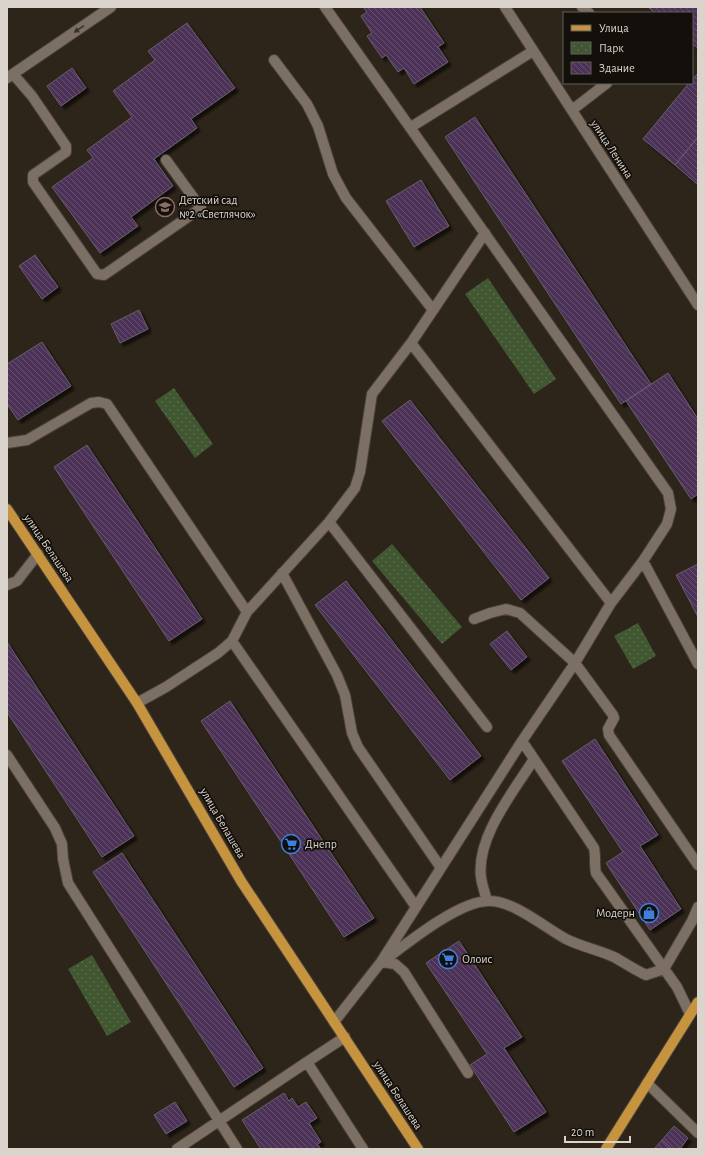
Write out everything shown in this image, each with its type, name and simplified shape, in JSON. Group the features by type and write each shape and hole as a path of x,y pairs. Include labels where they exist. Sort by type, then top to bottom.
{"main road":[{"name":"улица Белашева","path":"7,509 137,703 241,880 418,1149"},
{"path":"610,1147 647,1083 698,1003"}],"street":[{"path":"111,7 10,76 36,103 66,146 66,152 33,175 33,182 97,274 104,275 201,208 166,160"},
{"path":"326,7 668,493 671,508 667,524 643,561 610,603 575,662 381,962 334,1022"},
{"name":"улица Ленина","path":"505,7 698,305"},
{"path":"411,127 533,51"},
{"path":"274,60 307,104 318,126 333,174 346,198 433,310"},
{"path":"572,110 606,84"},
{"path":"137,703 218,653 232,641 247,612 329,522 355,488 360,472 372,394 411,343 485,233"},
{"path":"411,343 610,603"},
{"path":"7,443 27,440 91,403 99,402 108,404 247,612"},
{"path":"329,522 487,727"},
{"path":"7,585 17,581 38,554"},
{"path":"643,561 698,664"},
{"path":"282,573 337,674 345,695 352,733 358,748 441,868"},
{"path":"474,619 506,608 520,613 575,662 613,715 614,718 608,729 609,735 698,865"},
{"path":"232,641 416,907"},
{"path":"522,742 594,848 596,857 594,866 596,873 677,987 690,1014"},
{"path":"7,754 57,833 62,844 63,859 68,883 237,1149"},
{"path":"487,901 481,876 482,852 491,830 534,759"},
{"path":"381,962 427,928 470,905 487,901 496,901 512,907 566,939 614,957 646,975 664,969 698,907"},
{"path":"381,962 395,964 404,972 468,1073"},
{"path":"177,1149 344,1037"},
{"path":"306,1062 363,1149"},
{"path":"647,1083 698,1132"}],"green space":[{"path":"488,278 556,379 534,394 465,294"},
{"path":"174,388 213,444 195,458 155,401"},
{"path":"392,544 462,627 442,644 372,561"},
{"path":"638,623 656,656 633,669 614,636"},
{"path":"92,955 131,1022 107,1036 68,969"}],"building":[{"path":"363,7 420,7 444,43 438,47 448,62 414,84 404,68 398,72 386,55 382,58 367,36 372,33 361,16 367,12"},
{"path":"648,7 698,7 698,48 693,45 693,12 654,12"},
{"path":"187,23 235,88 191,119 197,128 154,159 173,186 131,217 138,226 100,253 52,187 93,158 87,150 132,117 113,91 155,60 148,51"},
{"path":"72,68 86,88 61,106 47,86"},
{"path":"698,73 698,137 675,165 643,139 688,84 693,84 693,79"},
{"path":"475,117 651,384 621,404 445,137"},
{"path":"698,137 698,185 675,165"},
{"path":"421,180 449,226 414,247 386,201"},
{"path":"35,255 58,287 42,299 19,266"},
{"path":"139,310 148,329 120,343 111,324"},
{"path":"42,342 71,386 18,420 7,404 7,364"},
{"path":"668,373 698,419 698,494 691,499 626,401"},
{"path":"410,400 549,578 521,600 382,421"},
{"path":"87,445 202,619 169,641 54,467"},
{"path":"698,564 698,617 676,575"},
{"path":"346,581 481,756 450,780 315,605"},
{"path":"507,631 527,657 511,670 490,644"},
{"path":"7,642 134,836 102,857 7,712"},
{"path":"230,701 374,918 344,937 201,721"},
{"path":"595,739 658,835 640,846 681,909 650,930 606,863 623,852 562,761"},
{"path":"122,853 263,1068 234,1087 93,872"},
{"path":"459,941 522,1037 504,1048 546,1112 514,1132 470,1065 487,1054 426,963"},
{"path":"284,1093 289,1101 292,1098 298,1107 306,1102 317,1118 309,1123 321,1142 317,1144 321,1149 261,1149 242,1120"},
{"path":"175,1102 187,1121 166,1134 154,1115"},
{"path":"674,1126 688,1138 680,1149 672,1149 662,1140"},
{"path":"662,1140 672,1149 654,1149"}],"place":[{"name":"Детский сад №2 «Светлячок»","path":"165,207"},
{"name":"Днепр","path":"291,844"},
{"name":"Модерн","path":"649,913"},
{"name":"Олоис","path":"448,959"}]}
